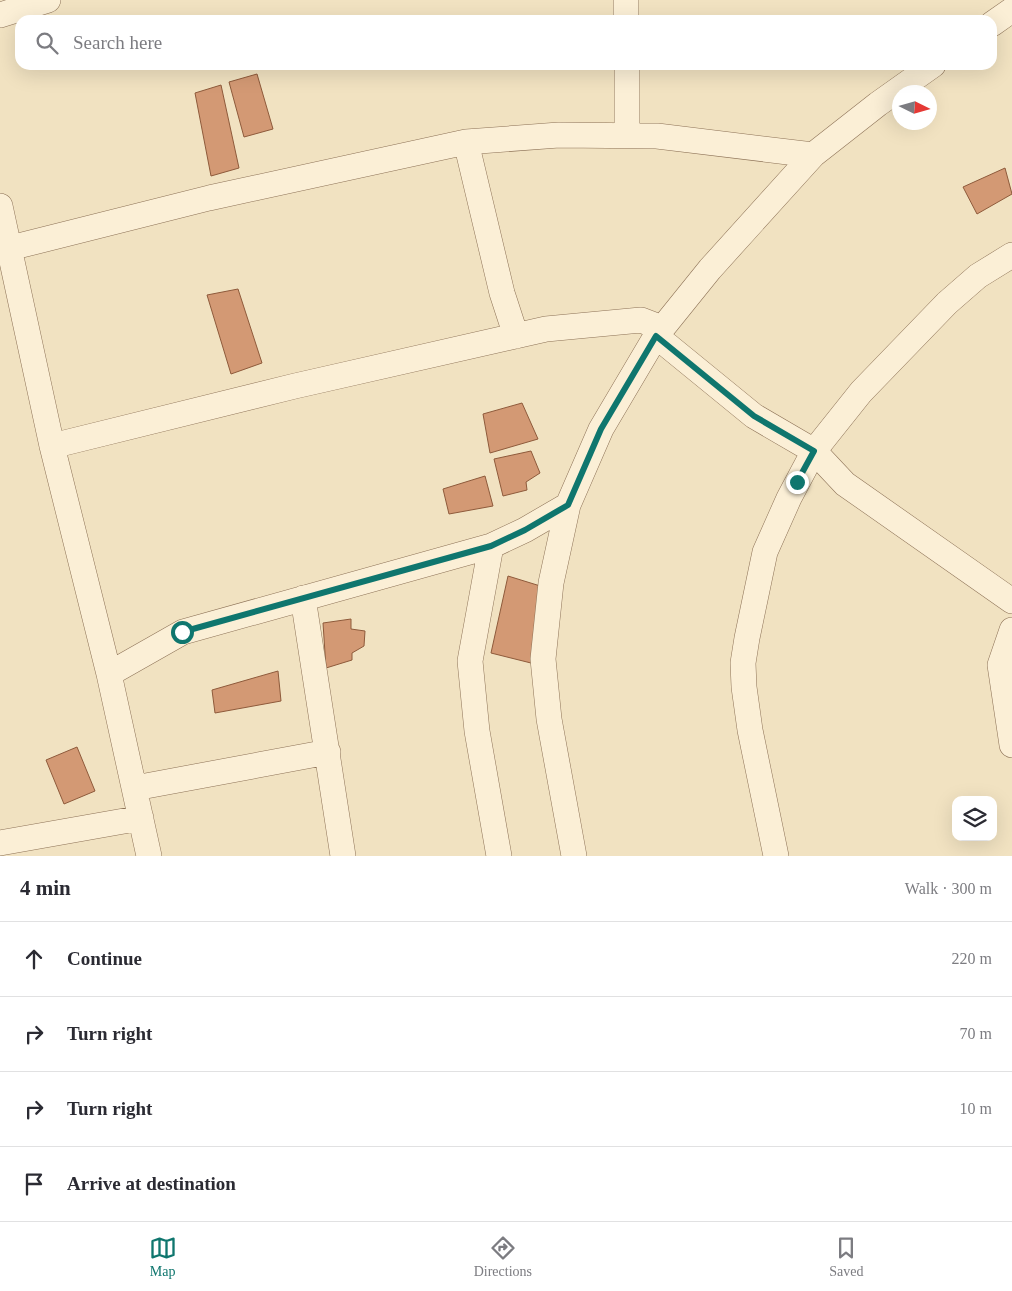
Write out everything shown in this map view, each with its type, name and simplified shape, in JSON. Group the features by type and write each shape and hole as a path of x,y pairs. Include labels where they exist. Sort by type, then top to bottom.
{"street":[{"path":"0,15 48,0"},
{"path":"626,0 626,15"},
{"path":"997,20 1012,10"},
{"path":"627,70 627,135"},
{"path":"574,856 549,719 543,659 551,583 568,505 601,429 656,336 710,269 813,155 878,104 926,70"},
{"path":"10,248 209,198 466,142 559,135 657,136 813,155"},
{"path":"466,142 502,293 516,336"},
{"path":"0,206 52,446 110,674 149,856"},
{"path":"776,856 750,730 744,687 744,663 765,552 789,498 814,451 861,392 947,303 978,276 1012,255"},
{"path":"52,446 295,386 516,336 546,330 641,320 654,325 656,336 754,416 814,451 845,484 1012,601"},
{"path":"110,674 182,632 491,546 525,530 568,505"},
{"path":"491,546 470,661 477,731 499,856"},
{"path":"303,598 343,856"},
{"path":"1010,730 1000,666 1012,630"},
{"path":"135,788 328,752"},
{"path":"0,843 141,818"}],"building":[{"path":"257,74 273,129 244,137 229,82"},
{"path":"221,85 239,168 211,176 195,93"},
{"path":"1005,168 1012,194 977,214 963,187"},
{"path":"238,289 262,363 231,374 207,295"},
{"path":"522,403 538,439 490,453 483,414"},
{"path":"531,451 540,473 526,482 527,490 503,496 494,459"},
{"path":"485,476 493,506 449,514 443,489"},
{"path":"508,576 550,589 535,664 491,653"},
{"path":"351,619 351,629 365,631 364,646 352,653 352,660 326,668 323,623"},
{"path":"278,671 281,701 215,713 212,690"},
{"path":"77,747 95,791 64,804 46,760"}],"route":[{"path":"182,632 491,546 525,530 568,505 601,429 656,336 754,416 814,451 797,482"}]}
